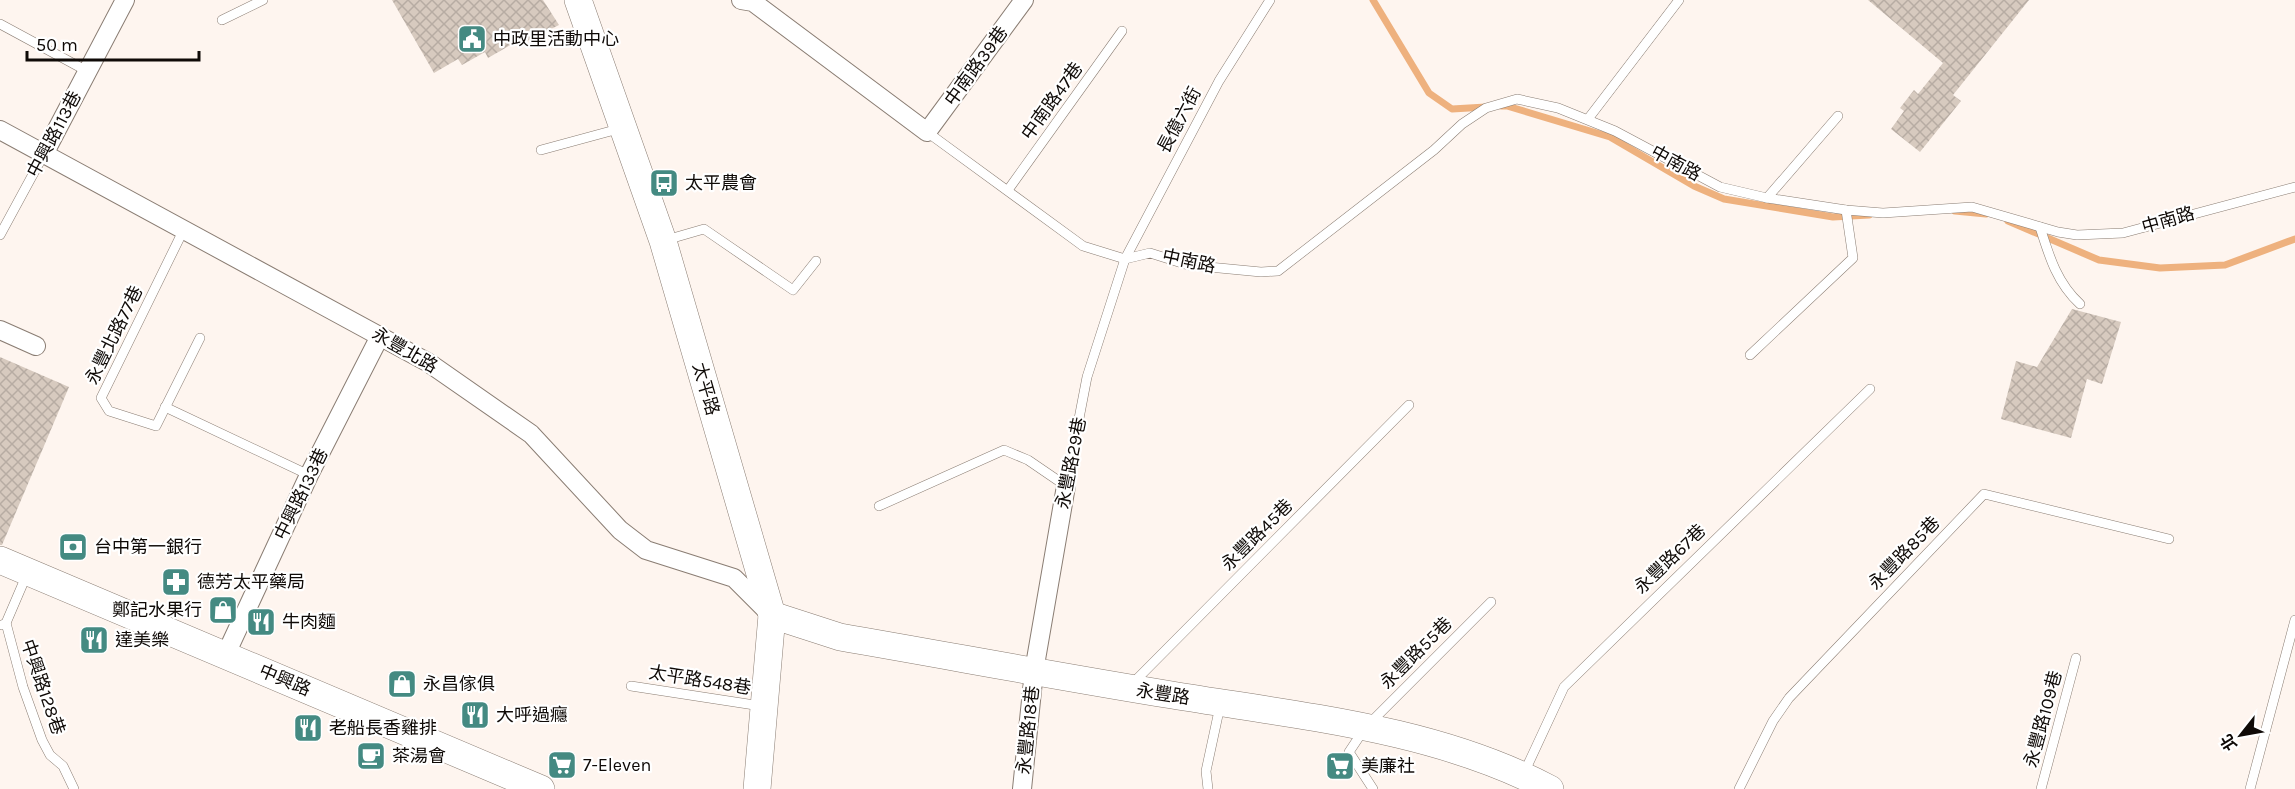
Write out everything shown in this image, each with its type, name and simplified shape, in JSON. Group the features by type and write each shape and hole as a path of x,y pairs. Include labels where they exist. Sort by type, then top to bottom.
{"street":[{"name":"中興路113巷","path":"44,154 125,0"},
{"name":"太平路","path":"578,0 663,241 772,615 758,789"},
{"name":"中南路","path":"741,0 753,2 927,132"},
{"name":"中南路39巷","path":"927,132 1024,0"},
{"name":"永豐北路","path":"0,130 380,336 468,388 531,434 620,530 646,550 734,578 772,615"},
{"path":"0,330 36,346"},
{"name":"中興路133巷","path":"226,654 309,476 380,336"},
{"name":"永豐路29巷","path":"1034,671 1066,486"},
{"name":"中興路","path":"0,560 537,788"},
{"name":"永豐路","path":"772,615 840,637 1365,728 1465,752 1523,775 1550,789"},
{"name":"永豐路18巷","path":"1022,789 1034,671"}],"lane":[{"path":"222,20 263,0"},
{"name":"長億六街","path":"1125,260 1214,90 1270,0"},
{"path":"1588,119 1679,0"},
{"path":"0,24 87,71"},
{"name":"中南路47巷","path":"1008,190 1122,31"},
{"name":"中南路","path":"927,132 1083,246 1125,260 1150,253 1188,265 1261,272 1278,271 1434,150 1462,124 1486,108 1517,99 1558,108 1588,119 1647,146 1720,187 1767,198 1846,210 1883,213 1972,207 2077,236 2123,233 2295,187"},
{"path":"1767,198 1838,116"},
{"path":"541,150 624,127"},
{"name":"中興路113巷","path":"0,235 44,154"},
{"path":"1750,355 1853,258 1846,210"},
{"path":"2040,227 2058,277 2068,293 2080,304"},
{"name":"永豐北路77巷","path":"165,407 156,426 109,411 101,398 184,229"},
{"path":"663,241 704,229 793,290 816,261"},
{"name":"永豐路29巷","path":"1066,486 1087,377 1125,260"},
{"path":"200,338 165,407 309,476"},
{"name":"永豐路67巷","path":"1523,775 1564,687 1870,389"},
{"name":"永豐路45巷","path":"1128,688 1409,405"},
{"path":"879,506 1004,450 1028,460 1066,486"},
{"name":"永豐路85巷","path":"1739,789 1773,721 1789,698 1984,494 2169,539"},
{"path":"3,624 28,572"},
{"name":"永豐路55巷","path":"1372,789 1349,752 1365,728 1491,602"},
{"path":"2250,789 2295,620"},
{"name":"中興路128巷","path":"3,624 42,740 50,755 63,766 74,789"},
{"name":"永豐路109巷","path":"2041,789 2076,658"},
{"name":"太平路548巷","path":"631,686 764,706"},
{"path":"1208,789 1206,771 1221,703"}],"building":[{"name":"中政里活動中心","path":"392,0 543,0 559,25 517,46 514,43 488,58 485,52 462,65 458,59 434,73"},
{"path":"1868,0 2029,0 1953,95 1961,101 1920,152 1891,129 1904,111 1900,108 1914,90 1918,94 1943,63"},
{"path":"2072,309 2121,322 2102,384 2087,379 2071,438 2001,419 2016,361 2037,367"},
{"path":"0,357 69,387 2,545 0,545"}],"waterway":[{"path":"1373,0 1429,93 1452,109 1486,107"},
{"path":"1501,106 1610,137 1694,186 1724,199 1833,217 1869,215"},
{"path":"1955,211 1986,214"},
{"path":"2008,221 2099,260 2160,268 2225,265 2295,239"}],"place":[{"name":"中政里活動中心","path":"472,39"},
{"name":"太平農會","path":"664,183"},
{"name":"台中第一銀行","path":"73,547"},
{"name":"德芳太平藥局","path":"176,582"},
{"name":"鄭記水果行","path":"223,610"},
{"name":"牛肉麵","path":"261,622"},
{"name":"達美樂","path":"94,640"},
{"name":"永昌傢俱","path":"402,684"},
{"name":"大呼過癮","path":"475,715"},
{"name":"老船長香雞排","path":"308,728"},
{"name":"茶湯會","path":"371,756"},
{"name":"7-Eleven","path":"562,765"},
{"name":"美廉社","path":"1340,766"}]}
